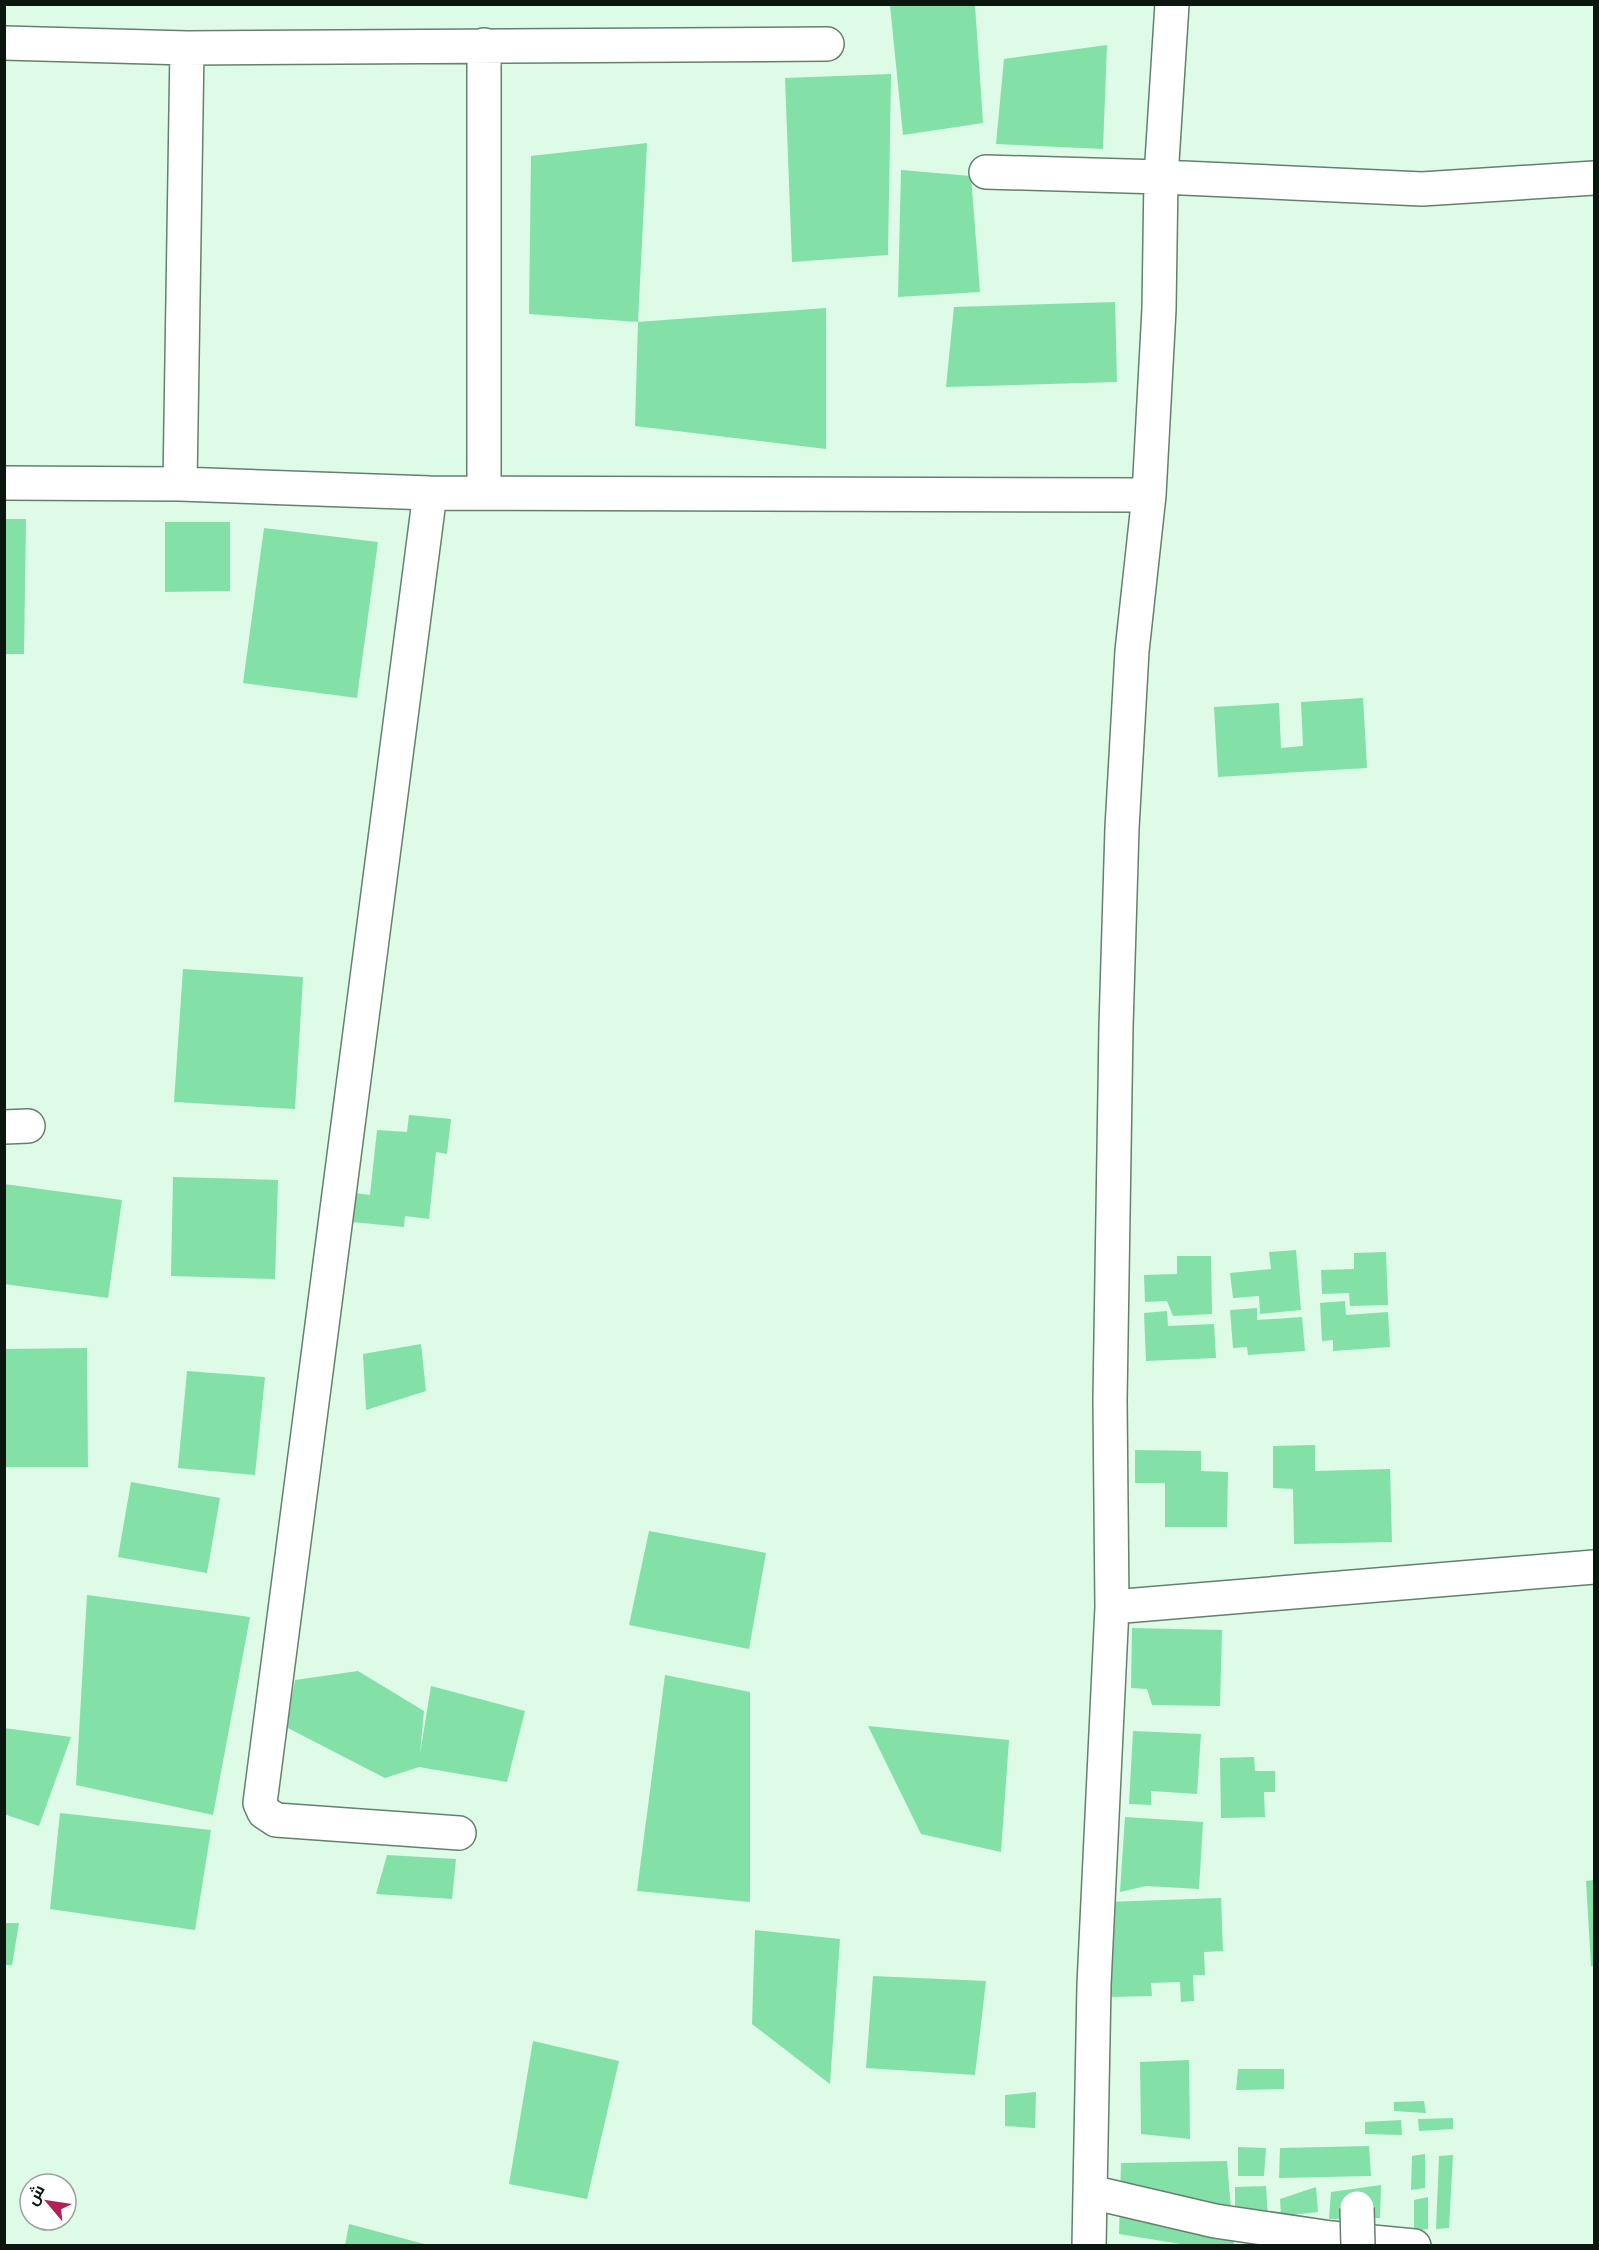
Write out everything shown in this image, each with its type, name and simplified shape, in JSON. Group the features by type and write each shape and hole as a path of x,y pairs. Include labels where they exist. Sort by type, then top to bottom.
{"street":[{"path":"1089,2246 1094,1985 1112,1607 1110,1388 1122,828 1132,651 1149,495 1159,309 1161,177 1172,4"},
{"path":"4,43 187,48 827,44"},
{"path":"484,45 484,493"},
{"path":"180,484 187,48"},
{"path":"986,172 1161,177 1422,189 1594,178"},
{"path":"4,483 180,484 430,493 1149,495"},
{"path":"430,493 260,1803 264,1812 276,1820 459,1833"},
{"path":"1112,1607 1594,1567"},
{"path":"1091,2192 1215,2221 1331,2238 1414,2246"},
{"path":"1357,2208 1358,2246"}],"building":[{"path":"890,5 975,5 983,123 903,135"},
{"path":"1107,45 1103,149 996,144 1004,59"},
{"path":"891,74 888,255 792,262 785,78"},
{"path":"647,143 638,322 529,314 531,156"},
{"path":"901,170 971,176 980,292 898,297"},
{"path":"1115,302 1117,382 946,387 954,307"},
{"path":"826,308 826,449 635,426 638,322"},
{"path":"4,519 26,519 24,654 4,654"},
{"path":"165,522 230,522 230,591 165,592"},
{"path":"264,528 378,542 357,698 243,683"},
{"path":"1363,698 1367,768 1218,777 1214,707 1279,703 1281,748 1303,746 1301,702"},
{"path":"183,969 303,977 295,1109 174,1102"},
{"path":"409,1115 451,1119 447,1154 436,1152 429,1219 405,1216 404,1227 352,1222 355,1193 370,1195 377,1130 407,1132"},
{"path":"173,1177 278,1180 275,1279 171,1276"},
{"path":"4,1184 122,1200 108,1298 4,1284"},
{"path":"1296,1250 1301,1310 1260,1314 1259,1296 1233,1298 1230,1273 1271,1269 1269,1252"},
{"path":"1386,1252 1388,1305 1350,1306 1349,1293 1322,1294 1321,1270 1354,1269 1354,1253"},
{"path":"1177,1256 1211,1256 1212,1314 1173,1316 1167,1301 1145,1302 1144,1275 1177,1274"},
{"path":"1345,1301 1346,1315 1388,1312 1390,1347 1333,1351 1333,1340 1322,1341 1320,1303"},
{"path":"1257,1308 1257,1320 1302,1317 1305,1351 1248,1355 1247,1347 1233,1348 1230,1310"},
{"path":"1167,1311 1168,1326 1214,1324 1216,1358 1146,1361 1144,1313"},
{"path":"421,1344 426,1391 366,1410 363,1354"},
{"path":"87,1348 88,1467 4,1467 4,1349"},
{"path":"187,1371 265,1377 255,1475 178,1468"},
{"path":"1315,1445 1315,1471 1390,1469 1392,1542 1294,1544 1293,1489 1273,1488 1273,1446"},
{"path":"1135,1450 1201,1451 1201,1471 1228,1472 1227,1527 1165,1527 1165,1483 1135,1483"},
{"path":"131,1482 220,1498 207,1573 118,1557"},
{"path":"649,1531 766,1553 749,1649 629,1625"},
{"path":"87,1595 250,1617 213,1815 76,1785"},
{"path":"1132,1628 1222,1630 1220,1706 1152,1705 1147,1689 1131,1688"},
{"path":"358,1671 424,1711 420,1754 431,1686 525,1711 507,1782 419,1767 385,1778 286,1727 295,1680"},
{"path":"665,1675 750,1692 750,1902 637,1891"},
{"path":"868,1726 1009,1740 1001,1852 921,1834"},
{"path":"4,1728 71,1737 39,1826 4,1814"},
{"path":"1133,1731 1201,1734 1197,1794 1151,1791 1151,1805 1129,1804"},
{"path":"1254,1757 1255,1771 1275,1771 1275,1792 1264,1792 1265,1817 1221,1818 1220,1758"},
{"path":"60,1813 211,1830 195,1930 50,1909"},
{"path":"1125,1817 1203,1822 1199,1889 1146,1886 1120,1892"},
{"path":"387,1855 456,1859 452,1899 376,1894"},
{"path":"1594,1880 1594,1966 1591,1966 1586,1881"},
{"path":"1221,1898 1223,1951 1204,1952 1205,1975 1193,1975 1194,2001 1181,2002 1180,1982 1151,1983 1152,1996 1110,1997 1106,1902"},
{"path":"4,1923 19,1923 12,1965 4,1965"},
{"path":"755,1930 840,1939 830,2084 752,2024"},
{"path":"873,1976 986,1981 975,2075 866,2068"},
{"path":"533,2041 619,2061 587,2199 509,2184"},
{"path":"1189,2060 1190,2139 1141,2134 1140,2062"},
{"path":"1238,2069 1284,2069 1284,2089 1236,2090"},
{"path":"1036,2092 1035,2128 1005,2126 1005,2095"},
{"path":"1424,2101 1426,2113 1394,2111 1394,2102"},
{"path":"1453,2118 1453,2129 1419,2131 1418,2119"},
{"path":"1401,2120 1402,2135 1365,2134 1365,2122"},
{"path":"1369,2146 1371,2176 1279,2178 1280,2148"},
{"path":"1238,2147 1266,2148 1264,2176 1238,2176"},
{"path":"1425,2154 1425,2188 1411,2190 1412,2156"},
{"path":"1453,2155 1449,2228 1436,2229 1439,2156"},
{"path":"1227,2161 1234,2246 1193,2246 1119,2234 1121,2163"},
{"path":"1381,2185 1380,2218 1329,2219 1331,2192"},
{"path":"1266,2186 1268,2217 1235,2214 1235,2187"},
{"path":"1316,2187 1318,2212 1281,2216 1280,2199"},
{"path":"1428,2197 1428,2229 1414,2231 1414,2200"},
{"path":"349,2224 428,2245 428,2246 345,2246"}]}
